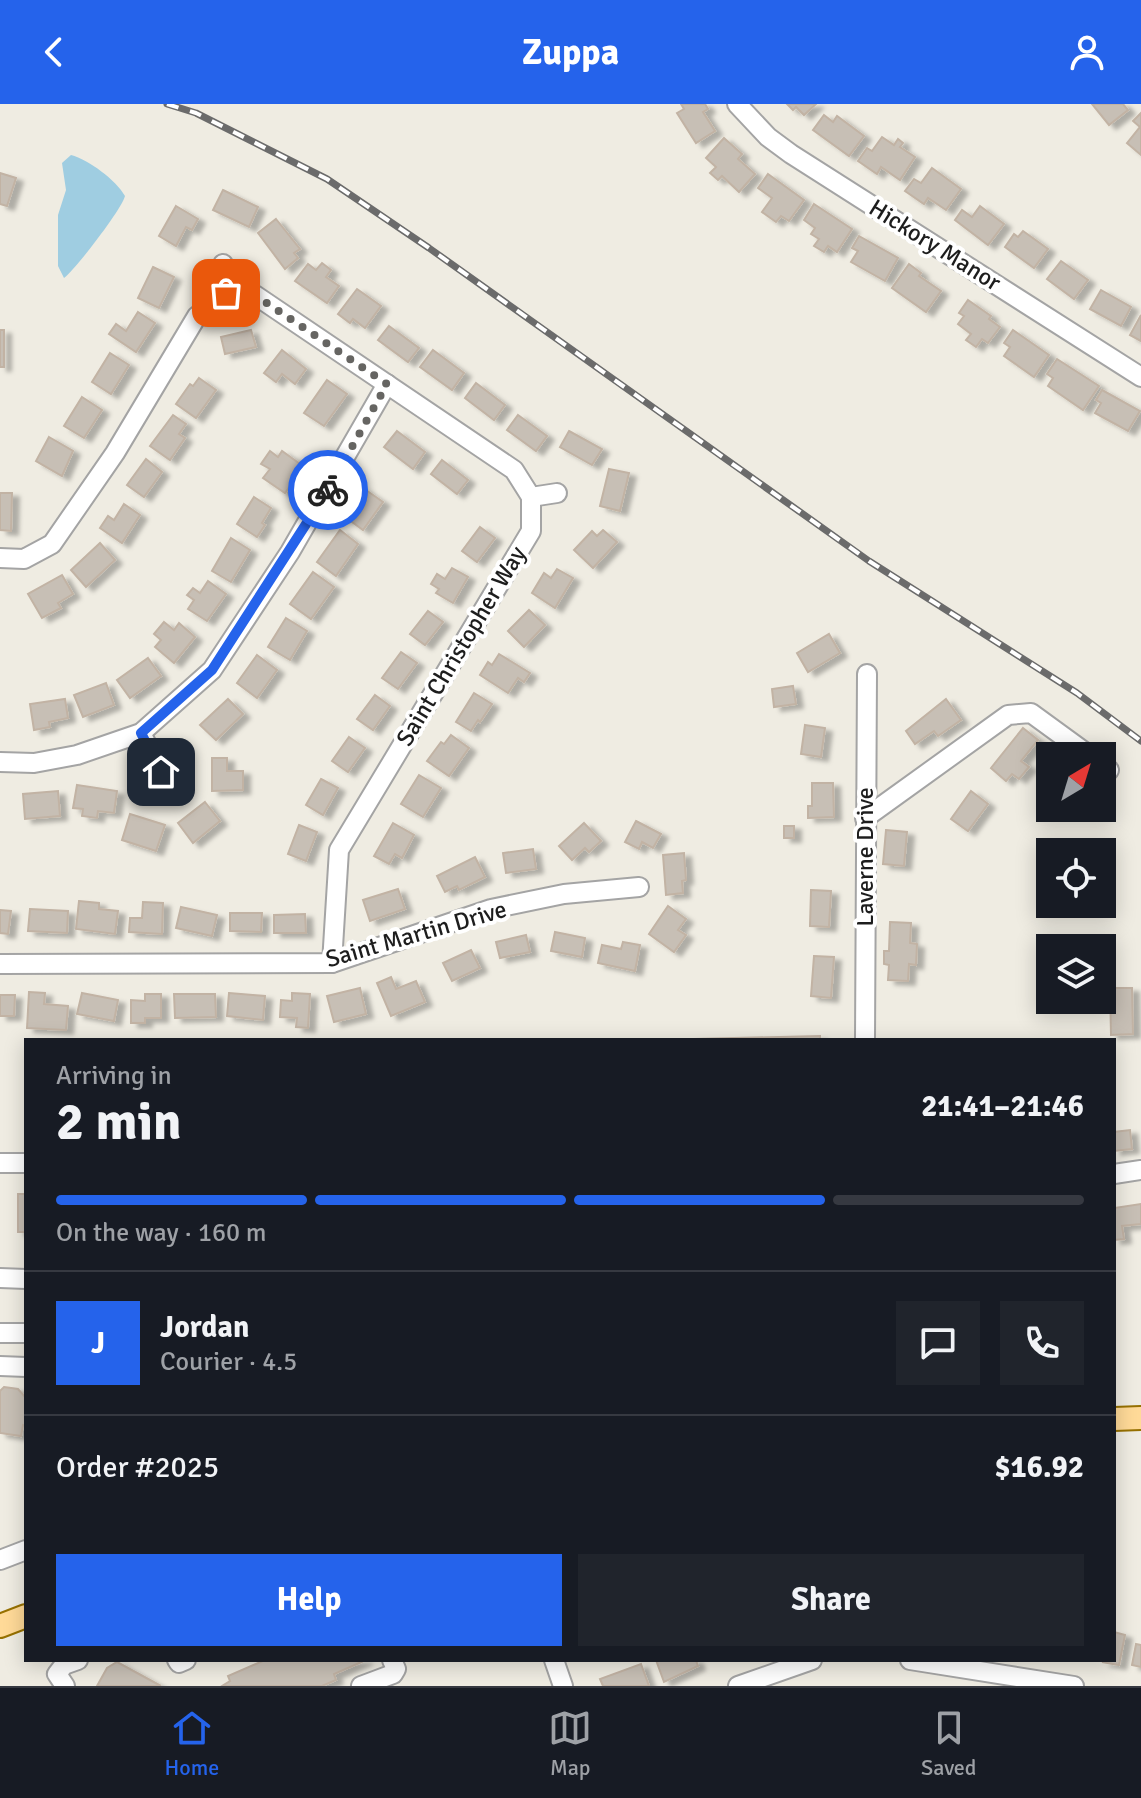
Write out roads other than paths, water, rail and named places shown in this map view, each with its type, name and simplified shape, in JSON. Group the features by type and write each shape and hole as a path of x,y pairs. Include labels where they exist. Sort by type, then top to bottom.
{"main road":[{"path":"1116,1419 1141,1418"},
{"path":"0,1626 24,1617"}],"street":[{"name":"Hickory Manor","path":"737,104 768,137 791,154 1141,377"},
{"path":"223,264 226,293"},
{"path":"0,558 24,559 52,544 115,453 197,316 226,293 255,295 514,470 531,497 557,493"},
{"path":"0,762 34,763 77,755 141,733 212,670 306,526 387,384"},
{"name":"Saint Christopher Way","path":"332,963 339,850 531,531 531,497"},
{"name":"Laverne Drive","path":"865,1038 867,674"},
{"path":"865,818 1008,715 1031,713 1071,742"},
{"path":"141,733 161,772"},
{"name":"Saint Martin Drive","path":"0,964 332,963 491,909 564,894 639,887"},
{"path":"0,1163 24,1163"},
{"path":"1116,1174 1141,1170"},
{"path":"0,1278 24,1279"},
{"path":"0,1333 24,1333"},
{"path":"0,1366 24,1367"},
{"path":"0,1560 24,1551"},
{"path":"65,1686 57,1674 58,1670 74,1662"},
{"path":"361,1686 393,1674 396,1669 393,1662"},
{"path":"555,1662 563,1686"},
{"path":"738,1686 806,1662"},
{"path":"923,1662 1074,1686"}],"water":[{"path":"71,155 101,171 125,196 98,239 64,278 58,266 58,215 66,190 62,163"}],"railway":[{"path":"167,104 196,113 327,179 869,561 1077,693 1141,741"}]}
